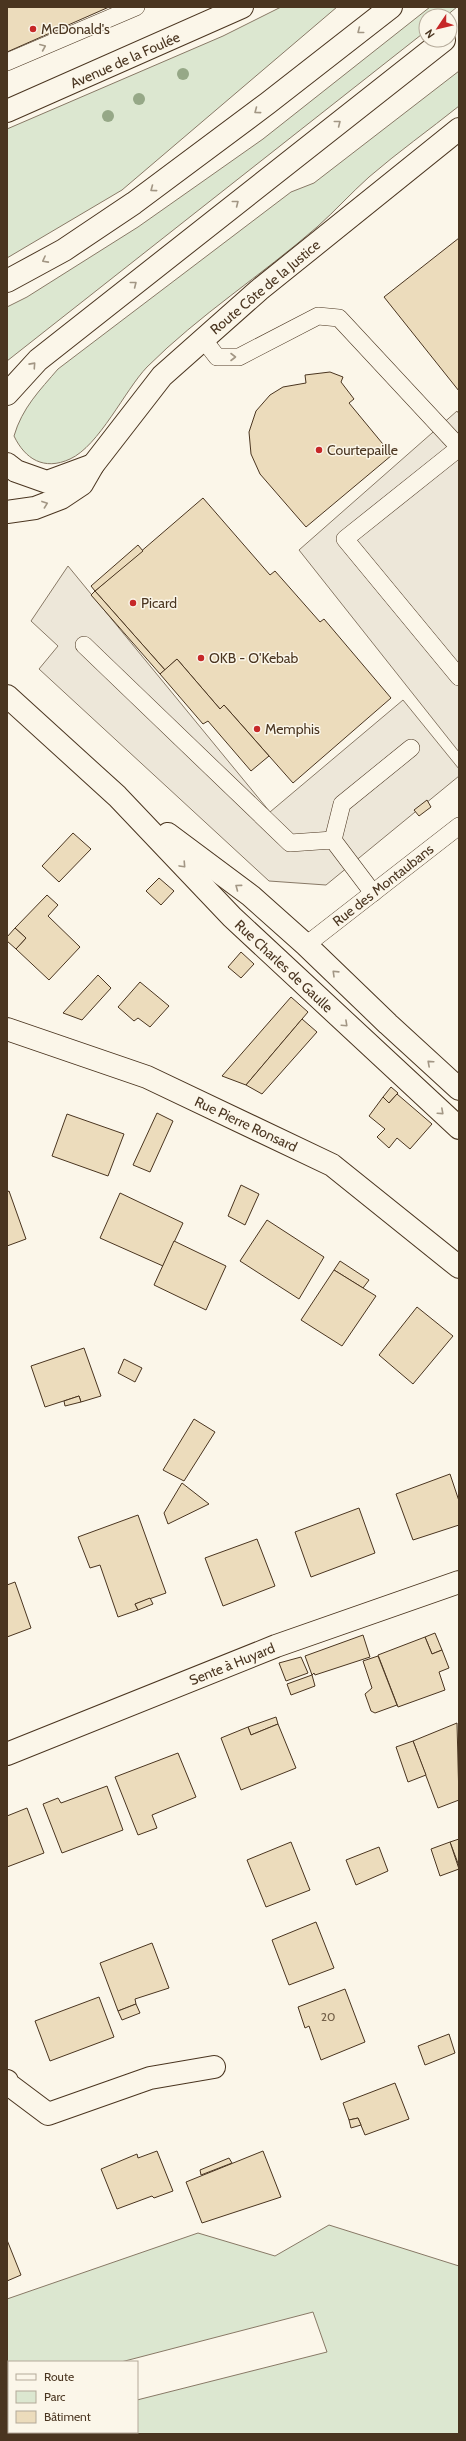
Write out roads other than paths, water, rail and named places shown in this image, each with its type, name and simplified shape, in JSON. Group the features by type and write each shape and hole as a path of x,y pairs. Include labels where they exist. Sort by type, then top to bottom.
{"main road":[{"name":"Avenue de la Foulée","path":"7,111 242,7"},
{"path":"7,281 64,250 134,203 268,104 390,7"},
{"path":"7,394 38,360 434,48"},
{"name":"Route Côte de la Justice","path":"7,512 35,508 61,498 82,484 93,465 162,376 259,290 459,129"},
{"path":"7,464 16,471 47,482 93,465"},
{"name":"Rue Charles de Gaulle","path":"7,696 117,796 232,917 459,1128"},
{"name":"Rue Charles de Gaulle","path":"117,796 251,896 306,945 388,1024 459,1089"},
{"name":"Rue Pierre Ronsard","path":"7,1029 147,1077 332,1165 459,1267"},
{"name":"Sente à Huyard","path":"7,1754 276,1646 459,1582"},
{"path":"7,2081 8,2084 48,2114 150,2078 214,2066"}],"lane":[{"path":"7,62 136,7"},
{"path":"203,339 217,357 239,357 318,316 339,318 459,447 345,539 459,677"},
{"path":"84,645 290,843 333,840"},
{"path":"333,840 342,804 411,748"},
{"name":"Rue des Montaubans","path":"306,945 459,826"},
{"path":"333,840 372,893"}],"place":[{"name":"McDonald's","path":"33,29"},
{"name":"Courtepaille","path":"319,450"},
{"name":"Picard","path":"133,603"},
{"name":"OKB - O'Kebab","path":"201,658"},
{"name":"Memphis","path":"257,729"}]}
